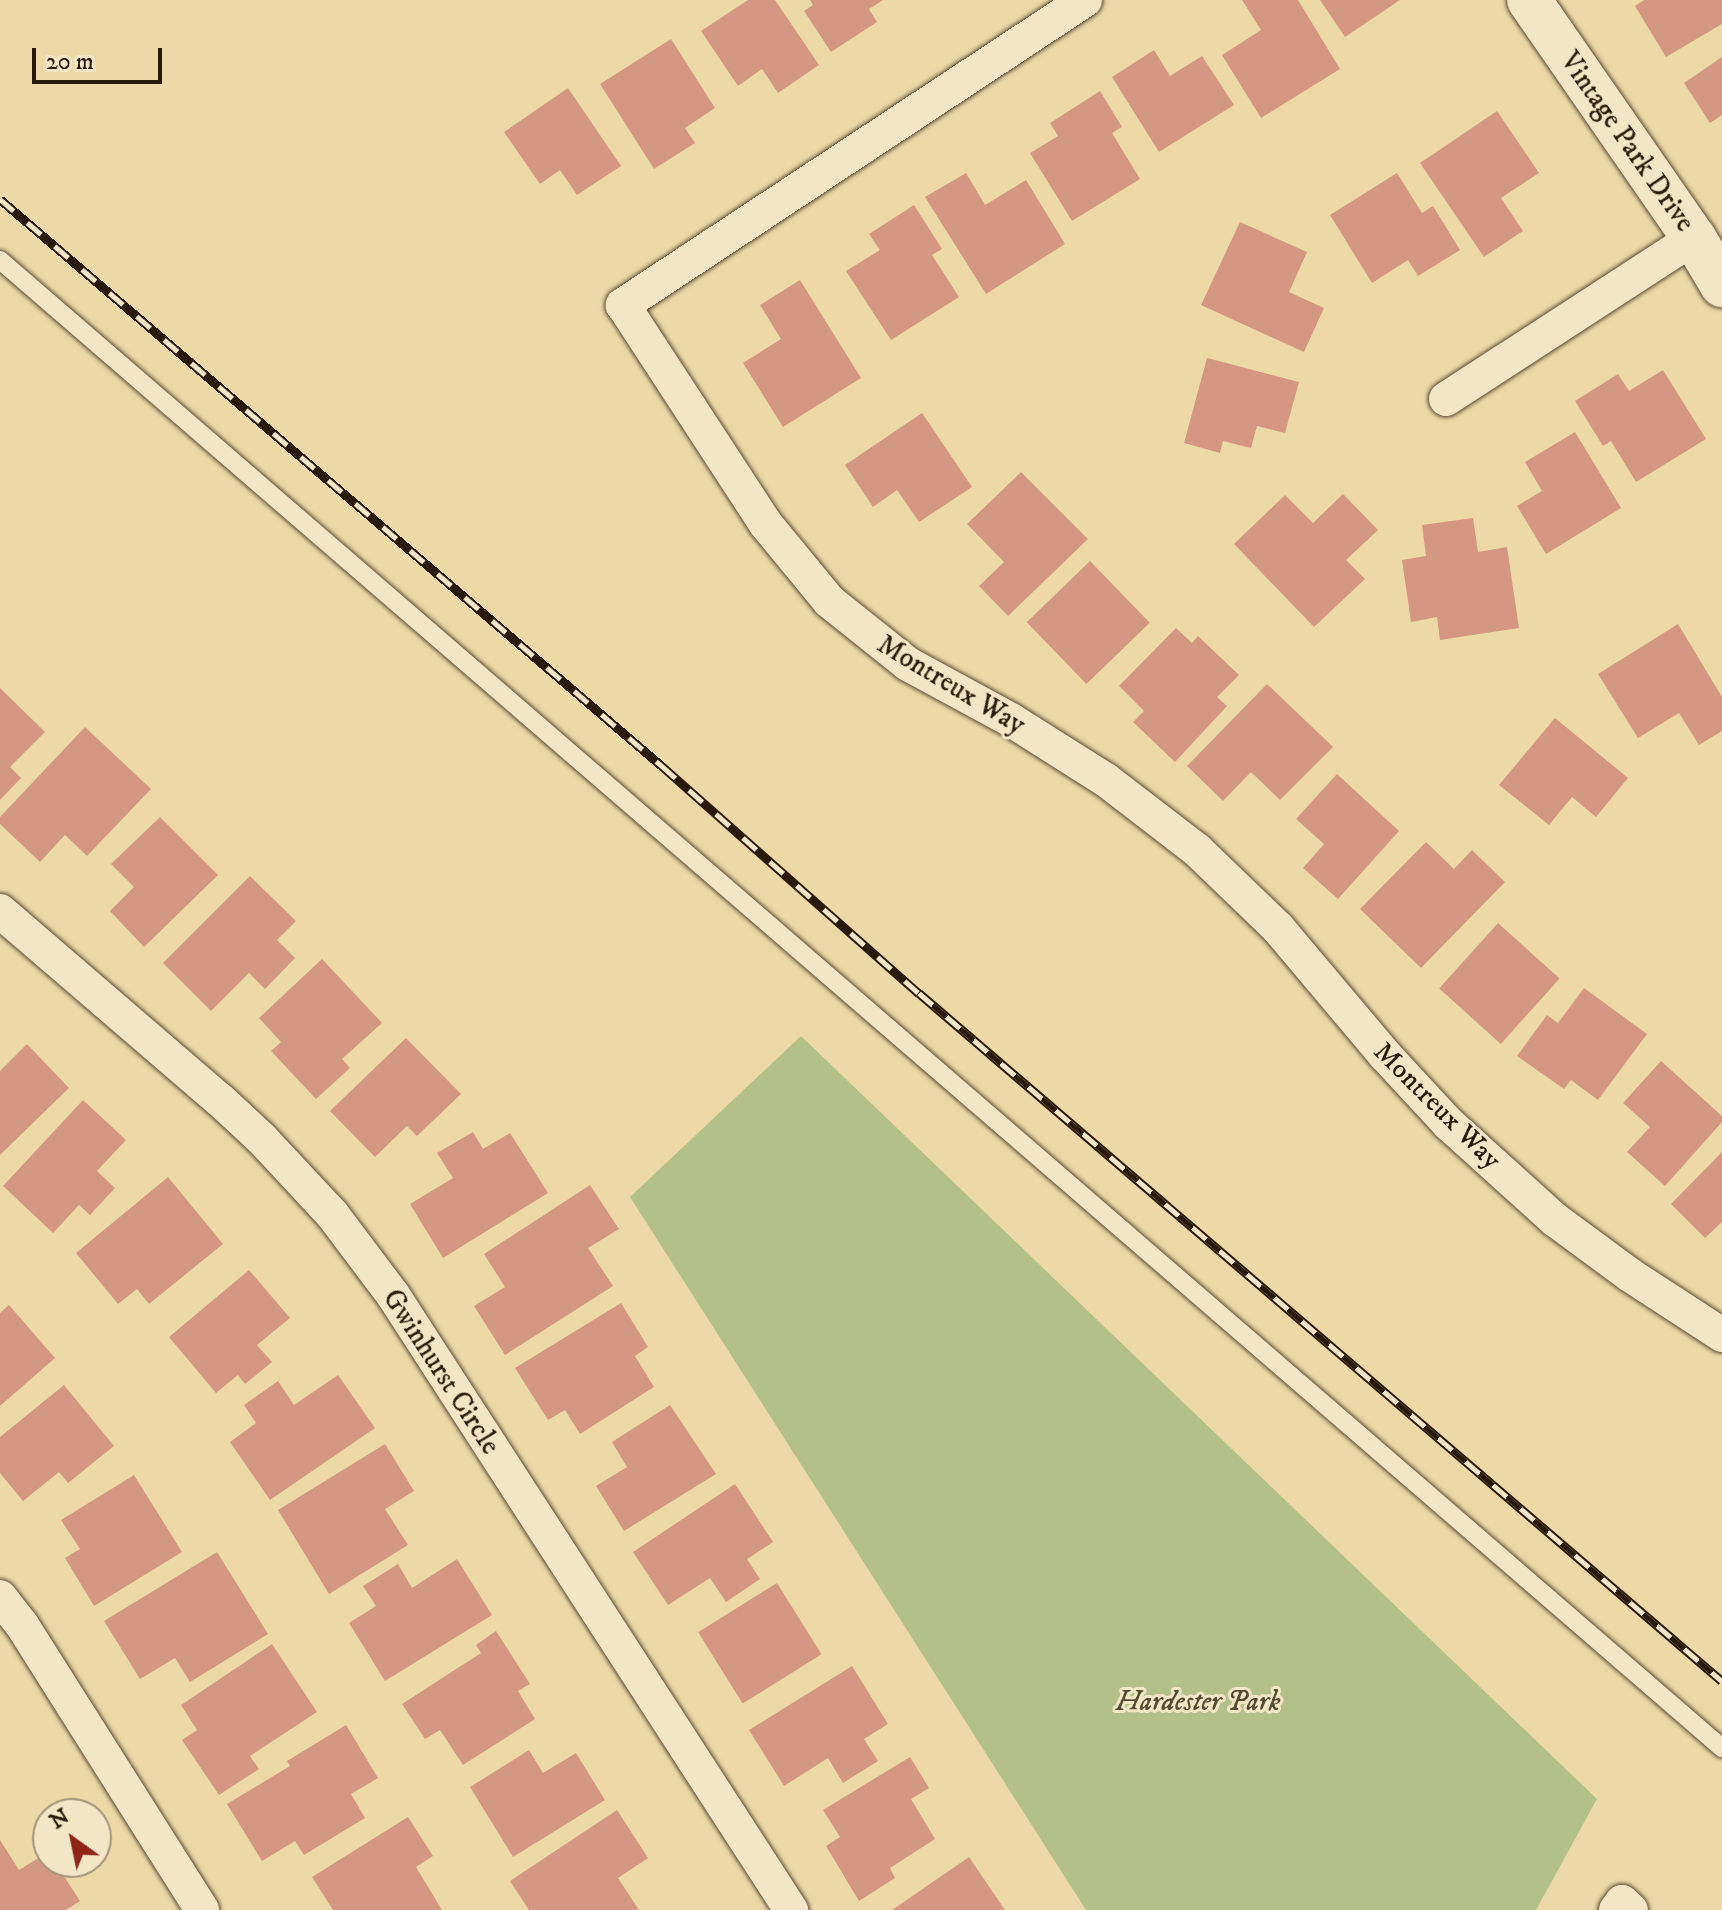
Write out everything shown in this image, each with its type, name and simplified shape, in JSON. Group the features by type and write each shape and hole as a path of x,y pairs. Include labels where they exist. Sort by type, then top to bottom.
{"street":[{"name":"Montreux Way","path":"1085,0 623,305 765,523 829,601 908,664 1011,720 1106,780 1197,850 1278,928 1385,1055 1449,1124 1554,1219 1630,1275 1722,1335"},
{"name":"Vintage Park Drive","path":"1529,0 1694,238 1722,285"},
{"path":"1446,399 1694,238"},
{"name":"Gwinhurst Circle","path":"0,911 231,1110 332,1214 393,1295 791,1910"},
{"path":"0,1597 22,1625 202,1910"},
{"path":"1616,1910 1622,1902 1631,1910"}],"lane":[{"path":"0,260 1722,1748"}],"green space":[{"name":"Hardester Park","path":"801,1036 1597,1799 1536,1910 1086,1910 630,1197"}],"building":[{"path":"748,0 775,0 819,65 778,93 762,69 738,86 701,31"},
{"path":"810,0 883,0 869,9 877,22 831,52 804,11 813,5"},
{"path":"1242,0 1298,0 1340,69 1261,118 1222,55 1261,30"},
{"path":"1320,0 1400,0 1345,37"},
{"path":"1644,0 1722,0 1722,24 1666,57 1635,6"},
{"path":"671,39 715,108 685,128 695,143 654,169 600,84"},
{"path":"1154,50 1170,76 1202,56 1234,105 1159,152 1112,77"},
{"path":"1722,57 1722,115 1710,123 1684,83"},
{"path":"568,88 621,166 577,195 560,170 540,184 504,132"},
{"path":"1100,91 1122,127 1112,133 1140,179 1072,221 1030,153 1058,136 1050,123"},
{"path":"1497,111 1539,173 1501,198 1523,231 1484,257 1420,163"},
{"path":"966,173 985,205 1026,180 1065,244 986,294 925,197"},
{"path":"1397,173 1422,213 1433,206 1460,250 1418,276 1408,260 1372,283 1330,215"},
{"path":"914,205 942,249 932,255 959,297 891,340 846,271 880,250 869,234"},
{"path":"1240,222 1307,252 1289,292 1324,308 1304,352 1201,305"},
{"path":"800,280 861,378 783,427 743,363 781,339 760,305"},
{"path":"1207,358 1299,382 1285,433 1257,426 1251,448 1223,441 1220,453 1184,443"},
{"path":"1663,370 1706,439 1636,482 1611,441 1603,446 1575,401 1618,374 1629,391"},
{"path":"922,413 972,487 919,522 897,490 873,507 845,465"},
{"path":"1575,432 1621,508 1546,554 1517,506 1542,491 1525,462"},
{"path":"1021,472 1088,539 1008,616 979,586 1004,562 967,524"},
{"path":"1343,494 1378,530 1346,560 1365,579 1314,627 1234,544 1285,495 1313,523"},
{"path":"1473,518 1478,552 1507,547 1519,628 1440,640 1437,617 1411,622 1402,560 1426,556 1422,525"},
{"path":"1090,561 1150,623 1086,684 1027,622"},
{"path":"1678,624 1722,697 1722,731 1699,745 1679,713 1638,738 1598,674"},
{"path":"1176,628 1192,643 1198,636 1239,675 1217,697 1227,706 1175,762 1133,722 1144,711 1119,686"},
{"path":"1267,684 1333,747 1280,800 1251,772 1223,801 1187,766"},
{"path":"0,688 45,732 10,767 21,778 0,800"},
{"path":"1555,718 1628,778 1596,817 1572,797 1549,825 1499,785"},
{"path":"85,727 151,789 87,856 65,835 40,862 0,824 0,817"},
{"path":"1337,774 1399,831 1338,899 1303,868 1324,844 1296,819"},
{"path":"160,817 218,875 144,947 110,911 134,887 111,864"},
{"path":"1426,842 1454,869 1472,850 1505,882 1421,968 1360,909"},
{"path":"250,876 296,921 277,940 295,958 265,989 249,973 211,1011 163,963"},
{"path":"1498,923 1560,979 1501,1044 1439,988"},
{"path":"322,959 382,1023 342,1059 350,1068 316,1099 271,1051 281,1042 259,1018"},
{"path":"1584,988 1647,1034 1598,1100 1571,1080 1564,1089 1517,1056 1547,1015 1558,1023"},
{"path":"406,1038 461,1094 417,1136 407,1126 375,1157 330,1111"},
{"path":"27,1044 69,1088 0,1155 0,1071"},
{"path":"1661,1061 1722,1116 1722,1122 1665,1186 1627,1152 1650,1127 1623,1103"},
{"path":"83,1100 126,1140 97,1171 115,1188 90,1215 79,1205 53,1233 3,1186"},
{"path":"473,1132 483,1149 510,1133 548,1193 443,1258 410,1204 453,1178 437,1153"},
{"path":"1722,1152 1722,1222 1705,1238 1671,1204"},
{"path":"168,1177 223,1244 149,1304 137,1289 118,1304 76,1253"},
{"path":"590,1185 619,1229 588,1248 613,1286 505,1355 474,1306 505,1287 484,1254"},
{"path":"249,1270 290,1318 257,1345 272,1362 245,1384 238,1375 216,1393 169,1337"},
{"path":"621,1303 648,1347 635,1356 654,1387 580,1434 565,1410 548,1420 515,1368"},
{"path":"9,1305 55,1358 0,1406 0,1313"},
{"path":"338,1375 375,1428 270,1500 230,1442 256,1423 244,1405 278,1381 294,1405"},
{"path":"64,1385 114,1446 68,1483 59,1472 23,1501 0,1473 0,1437"},
{"path":"670,1405 716,1474 624,1531 596,1486 627,1467 612,1442"},
{"path":"385,1444 414,1491 385,1509 408,1545 329,1594 278,1510"},
{"path":"134,1475 182,1552 94,1606 65,1558 80,1549 61,1520"},
{"path":"735,1484 773,1542 747,1559 760,1579 726,1602 710,1578 668,1605 633,1552"},
{"path":"217,1552 268,1634 190,1682 175,1658 140,1679 104,1621"},
{"path":"457,1559 492,1615 385,1681 349,1623 376,1606 363,1586 398,1564 412,1588"},
{"path":"777,1583 822,1654 743,1704 698,1632"},
{"path":"496,1631 530,1684 518,1691 535,1719 463,1765 440,1730 425,1739 402,1704 481,1653 476,1645"},
{"path":"272,1644 317,1712 250,1756 259,1769 219,1795 182,1740 197,1730 181,1705"},
{"path":"852,1666 888,1724 864,1739 878,1761 843,1783 828,1758 784,1786 749,1730"},
{"path":"346,1725 378,1778 351,1794 365,1818 304,1855 295,1841 262,1861 227,1804 290,1766 287,1761"},
{"path":"529,1750 543,1773 576,1753 605,1800 513,1857 470,1787"},
{"path":"910,1757 929,1788 911,1799 935,1839 890,1868 895,1878 859,1901 826,1846 840,1837 823,1810"},
{"path":"617,1810 648,1858 618,1878 639,1910 529,1910 510,1881"},
{"path":"408,1817 433,1856 416,1867 442,1910 333,1910 312,1877"},
{"path":"0,1840 19,1870 32,1862 32,1878 65,1878 80,1901 66,1910 0,1910"},
{"path":"969,1857 1005,1910 892,1910"}],"railway":[{"path":"0,199 1722,1681"}]}
